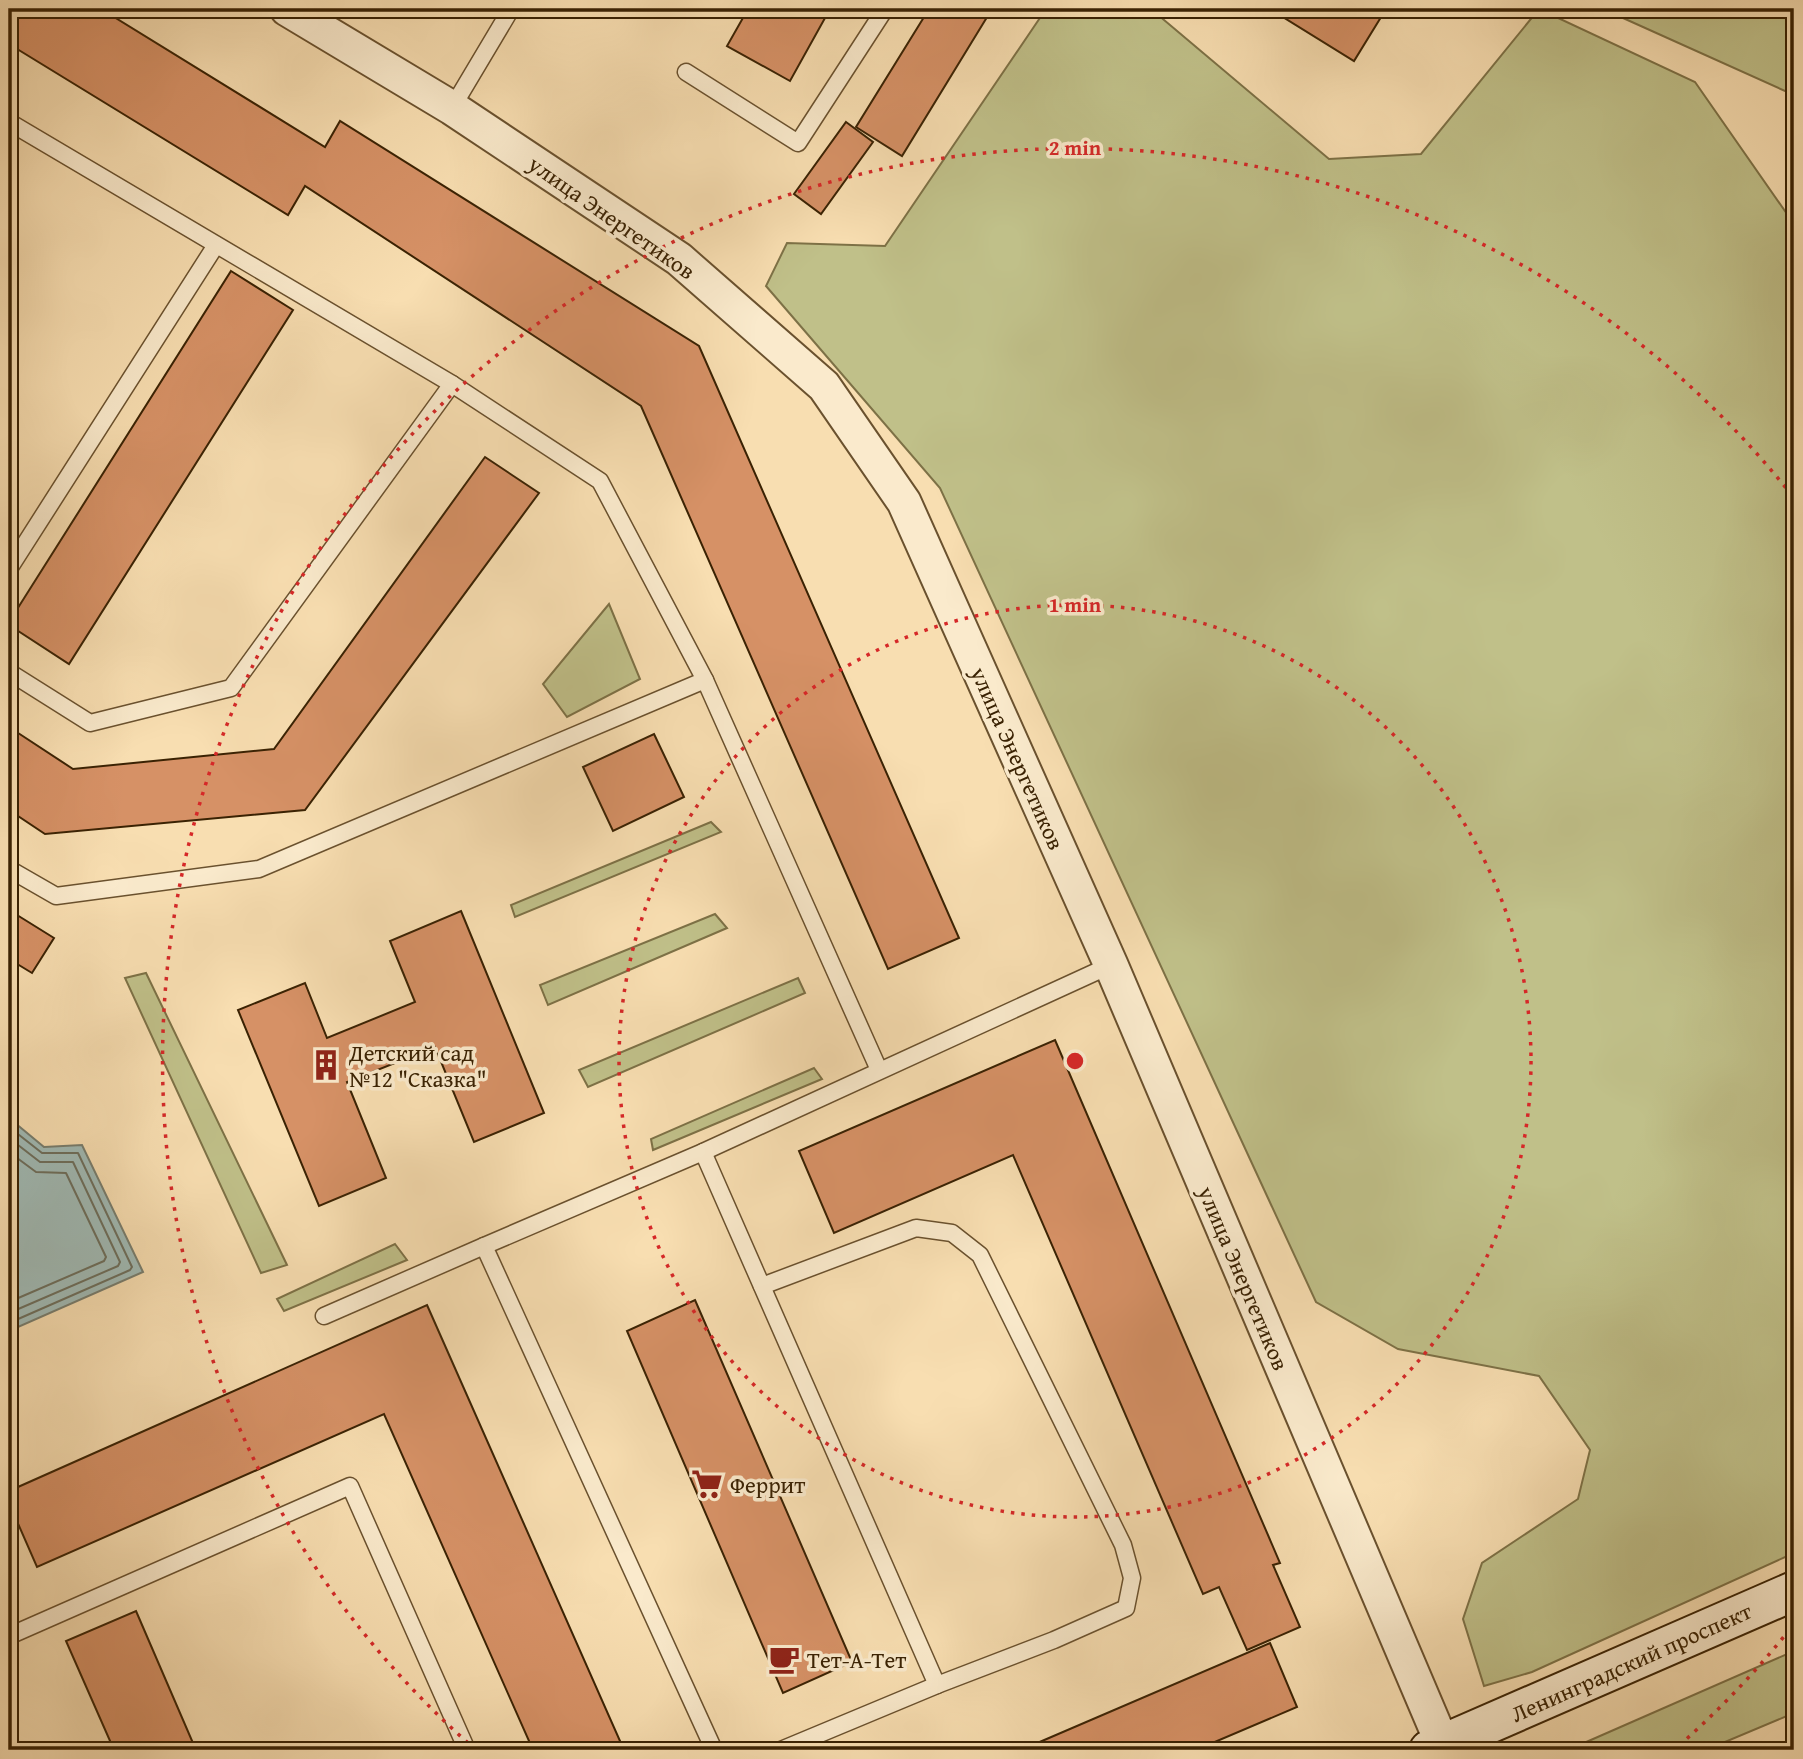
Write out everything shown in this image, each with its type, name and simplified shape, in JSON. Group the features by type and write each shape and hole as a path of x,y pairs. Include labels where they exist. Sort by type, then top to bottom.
{"street":[{"name":"улица Энергетиков","path":"287,9 452,108 679,259 824,386 904,502 1111,965 1439,1748"},
{"name":"Ленинградский проспект","path":"1439,1748 1794,1591"}],"lane":[{"path":"452,108 511,9"},
{"path":"686,72 798,143 885,9"},
{"path":"9,122 452,384 600,481 705,680 879,1070"},
{"path":"9,569 216,245"},
{"path":"9,671 90,723 230,688 452,384"},
{"path":"9,869 56,896 259,869 705,680"},
{"path":"324,1316 703,1152 1111,965"},
{"path":"703,1152 937,1685"},
{"path":"762,1286 916,1228 952,1233 980,1255 1123,1545 1132,1578 1126,1608 1054,1640 780,1750"},
{"path":"484,1246 714,1750"},
{"path":"9,1636 350,1486 467,1750"}],"green space":[{"path":"1046,9 1151,9 1329,159 1421,154 1539,9 1695,82 1794,224 1794,1553 1532,1672 1484,1686 1463,1619 1482,1563 1578,1499 1590,1450 1539,1376 1398,1349 1316,1302 940,488 766,286 787,243 885,246"},
{"path":"1603,9 1794,9 1794,95"},
{"path":"609,604 640,679 567,717 543,684"},
{"path":"711,822 721,832 515,917 511,905"},
{"path":"715,914 727,928 548,1005 540,985"},
{"path":"146,973 287,1265 261,1273 125,978"},
{"path":"798,978 805,993 588,1087 579,1070"},
{"path":"814,1068 822,1079 653,1150 651,1139"},
{"path":"395,1244 407,1260 284,1311 277,1299"},
{"path":"1794,1651 1794,1713 1706,1750 1568,1750"}],"water":[{"path":"9,1118 44,1147 82,1145 143,1272 9,1331"}],"building":[{"path":"9,9 101,9 325,147 340,121 699,346 959,938 888,969 641,406 305,186 288,215 9,44"},
{"path":"649,9 665,9 661,15"},
{"path":"748,9 830,9 790,81 727,46"},
{"path":"929,9 992,9 902,156 856,127"},
{"path":"1270,9 1386,9 1354,61"},
{"path":"846,122 873,142 821,214 794,194"},
{"path":"231,271 293,310 69,664 9,625 9,622"},
{"path":"485,457 539,493 305,810 45,834 9,810 9,727 73,769 274,749"},
{"path":"654,734 684,797 613,831 583,767"},
{"path":"9,910 54,938 32,973 9,959"},
{"name":"Детский сад №12 \"Сказка\"","path":"461,911 544,1113 474,1142 435,1047 347,1082 386,1178 319,1206 238,1010 305,983 327,1038 415,1002 390,941"},
{"path":"1055,1040 1280,1563 1273,1565 1300,1627 1247,1650 1219,1587 1203,1594 1013,1155 834,1233 799,1151"},
{"path":"695,1300 852,1662 783,1693 627,1331"},
{"path":"427,1305 624,1750 533,1750 384,1414 37,1567 9,1503 9,1491"},
{"path":"136,1611 196,1750 114,1750 66,1641"},
{"path":"1270,1643 1297,1707 1196,1750 1021,1750"}],"place":[{"name":"Детский сад №12 \"Сказка\"","path":"326,1065"},
{"name":"Феррит","path":"707,1484"},
{"name":"Тет-А-Тет","path":"784,1659"}]}
